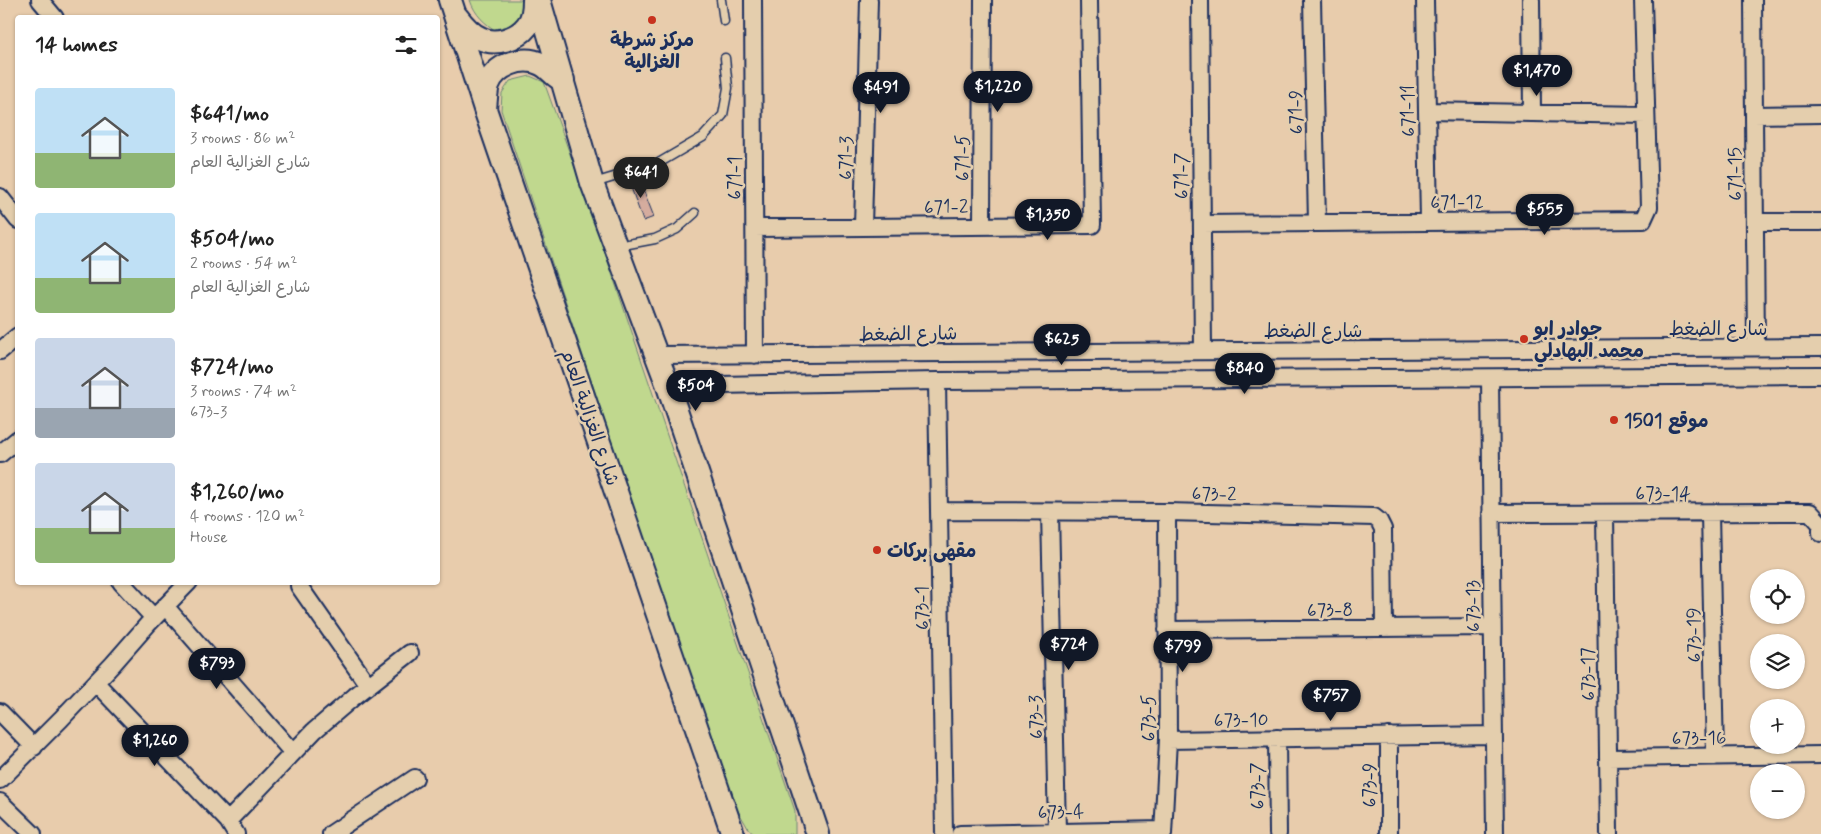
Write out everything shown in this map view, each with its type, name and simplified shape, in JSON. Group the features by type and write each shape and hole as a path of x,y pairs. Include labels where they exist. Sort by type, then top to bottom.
{"main road":[{"path":"452,7 471,32 481,39 492,41 504,40 518,34 528,26 532,16 534,0"},
{"path":"539,0 592,183 668,386 818,834"},
{"name":"شارع الغزالية العام","path":"452,7 485,109 733,834"},
{"path":"485,109 488,85 493,76 503,67 510,64 529,61 541,64 556,77 563,80"},
{"path":"807,834 810,808"}],"street":[{"path":"40,0 52,15"},
{"name":"671-1","path":"753,0 755,355"},
{"name":"671-3","path":"863,226 869,0"},
{"name":"671-5","path":"982,0 982,225"},
{"name":"671-2","path":"755,228 1092,225 1089,0"},
{"name":"671-7","path":"1200,0 1203,351"},
{"name":"671-9","path":"1312,0 1317,222"},
{"name":"671-11","path":"1425,0 1429,221"},
{"path":"1531,0 1532,113"},
{"name":"671-12","path":"1202,224 1643,220 1649,207 1643,0"},
{"name":"671-15","path":"1753,0 1756,347"},
{"path":"1427,111 1646,115"},
{"path":"1754,115 1821,114"},
{"path":"0,197 15,216"},
{"path":"1755,222 1821,222"},
{"path":"1784,347 1784,375"},
{"name":"شارع الضغط","path":"656,355 1821,347"},
{"path":"1047,352 1047,380"},
{"path":"668,386 937,381 1821,375"},
{"name":"673-13","path":"1490,378 1495,834"},
{"name":"673-1","path":"937,381 944,834"},
{"name":"673-2","path":"939,511 1167,512 1374,517 1379,521 1383,530 1384,628"},
{"name":"673-3","path":"1050,512 1057,831"},
{"name":"673-5","path":"1162,832 1168,740 1167,512"},
{"name":"673-14","path":"1491,513 1810,512 1821,524 1821,533"},
{"name":"673-17","path":"1605,513 1608,834"},
{"name":"673-19","path":"1710,513 1715,757"},
{"path":"125,585 160,612 293,753"},
{"path":"0,780 96,683 186,585"},
{"path":"299,586 368,685"},
{"name":"673-8","path":"1167,630 1492,627"},
{"path":"96,683 232,827 293,753 314,731 368,685 410,653"},
{"path":"0,712 34,746"},
{"name":"673-10","path":"1168,740 1494,735"},
{"name":"673-9","path":"1389,736 1389,834"},
{"name":"673-7","path":"1277,738 1278,834"},
{"name":"673-16","path":"1608,758 1821,755"},
{"path":"331,834 415,778"},
{"path":"0,802 34,834"},
{"name":"673-4","path":"960,834 1057,831 1162,832"}],"lane":[{"path":"721,0 724,21"},
{"path":"592,183 657,164 703,137 723,115 728,88 725,58"},
{"path":"616,246 655,240 677,229 695,213"}],"green space":[{"path":"470,0 530,0 531,17 498,32 481,19"},
{"path":"530,76 544,82 592,215 795,811 795,834 754,834 749,830 729,795 501,110 502,93 510,81"}],"building":[{"path":"638,176 654,217 643,221 628,179"}],"place":[{"name":"مركز شرطة الغزالية","path":"652,20"},
{"name":"جوادر ابو محمد البهادلي","path":"1524,339"},
{"name":"موقع 1501","path":"1614,420"},
{"name":"مقهى بركات","path":"877,550"}]}
